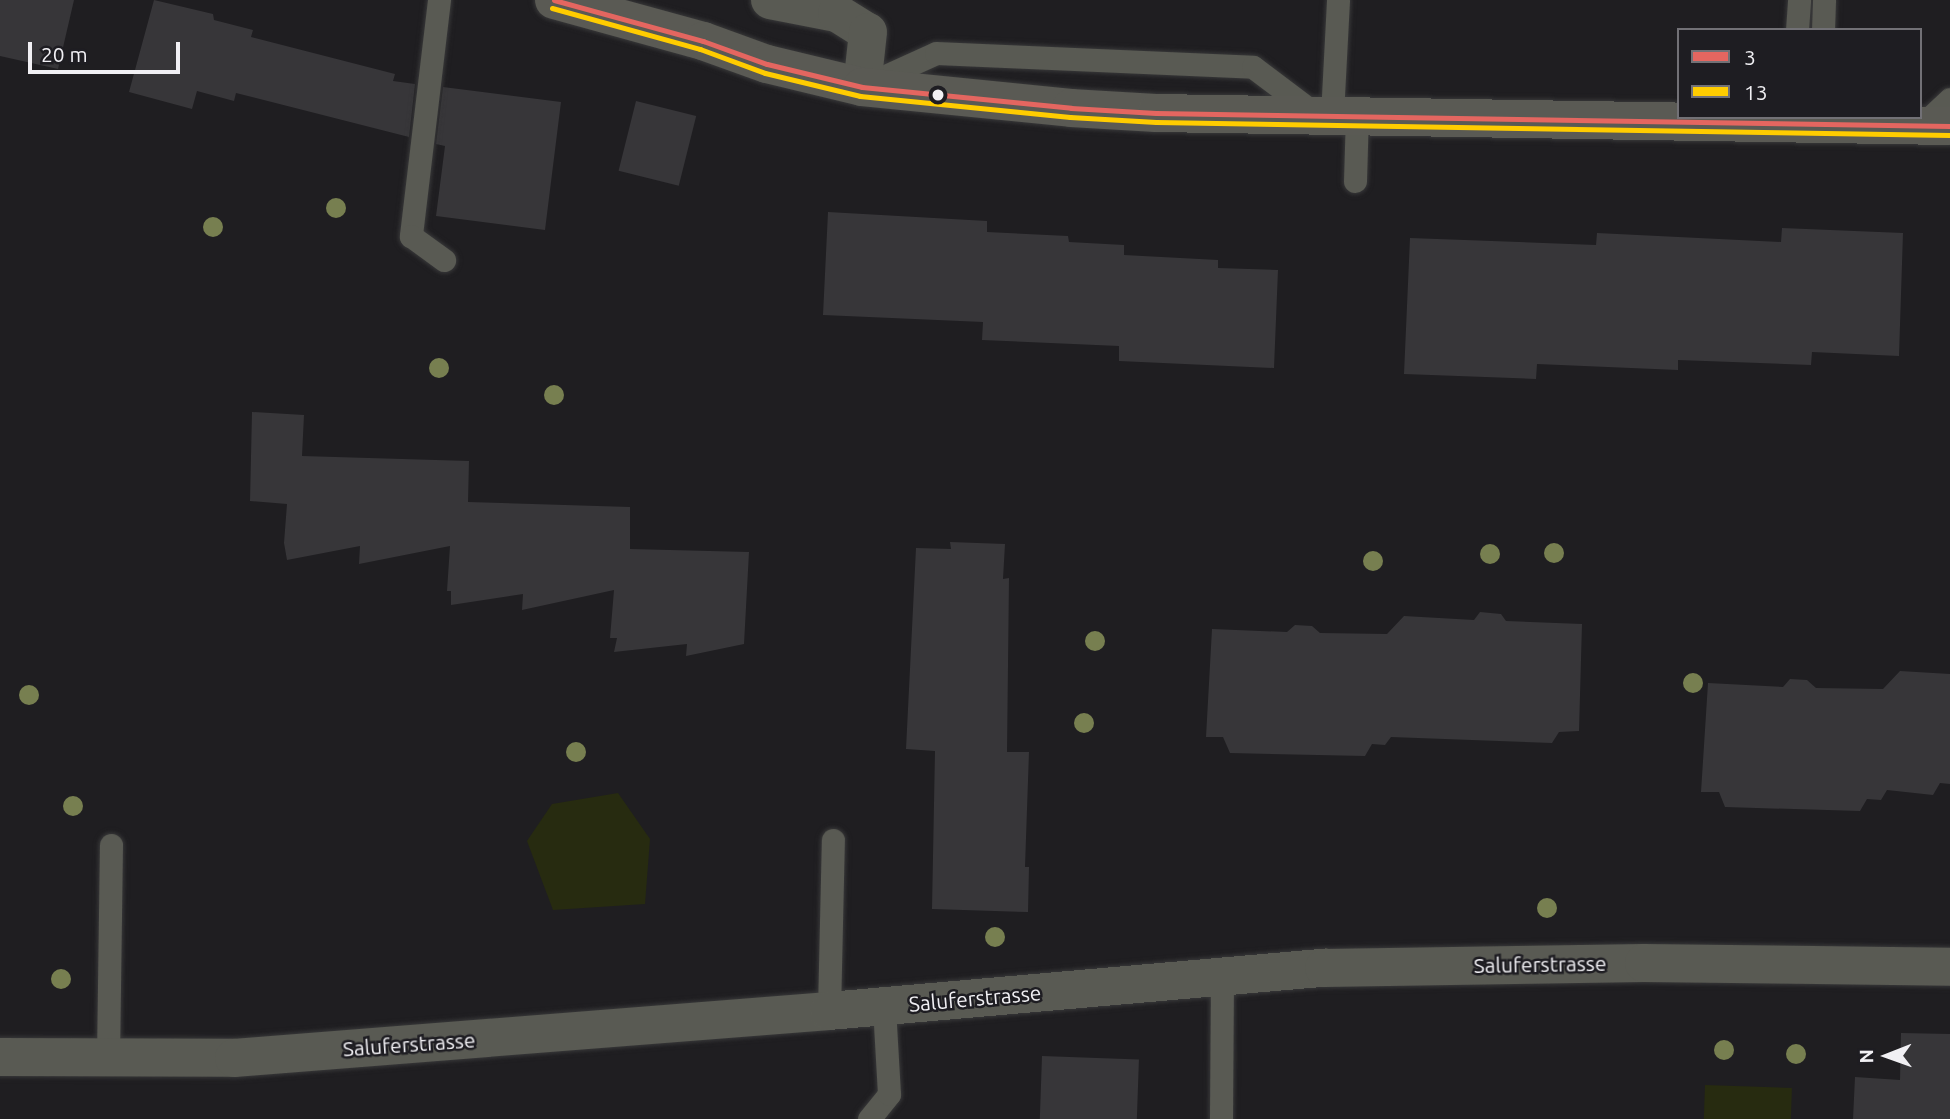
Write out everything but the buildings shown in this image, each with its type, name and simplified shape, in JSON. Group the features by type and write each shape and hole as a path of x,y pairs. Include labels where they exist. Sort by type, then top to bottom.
{"main road":[{"path":"554,0 703,41 767,64 862,87 1071,108 1335,115 1677,119"},
{"path":"1711,119 1936,126"}],"street":[{"path":"770,0 836,13 868,32 862,87"},
{"name":"Saluferstrasse","path":"0,1057 234,1058 829,1011 1324,968 1527,963 1950,967"}],"lane":[{"path":"439,0 411,236 444,261"},
{"path":"1338,0 1335,115 1354,181"},
{"path":"1797,28 1799,0"},
{"path":"1823,28 1824,0"},
{"path":"862,87 936,53 1253,67 1335,115"},
{"path":"1936,126 1950,99"},
{"path":"829,1011 833,840"},
{"path":"108,1058 111,845"},
{"path":"1221,1119 1222,977"},
{"path":"869,1119 889,1094 884,1006"}],"green space":[{"path":"618,793 650,839 645,904 553,910 527,841 552,804"},
{"path":"1705,1085 1792,1088 1791,1119 1704,1119"}],"transit line":[{"name":"3","path":"554,0 703,41 767,64 862,87 1071,108 1156,113 1950,126"},
{"name":"13","path":"552,8 700,49 765,73 860,96 1070,117 1156,122 1950,135"}]}
